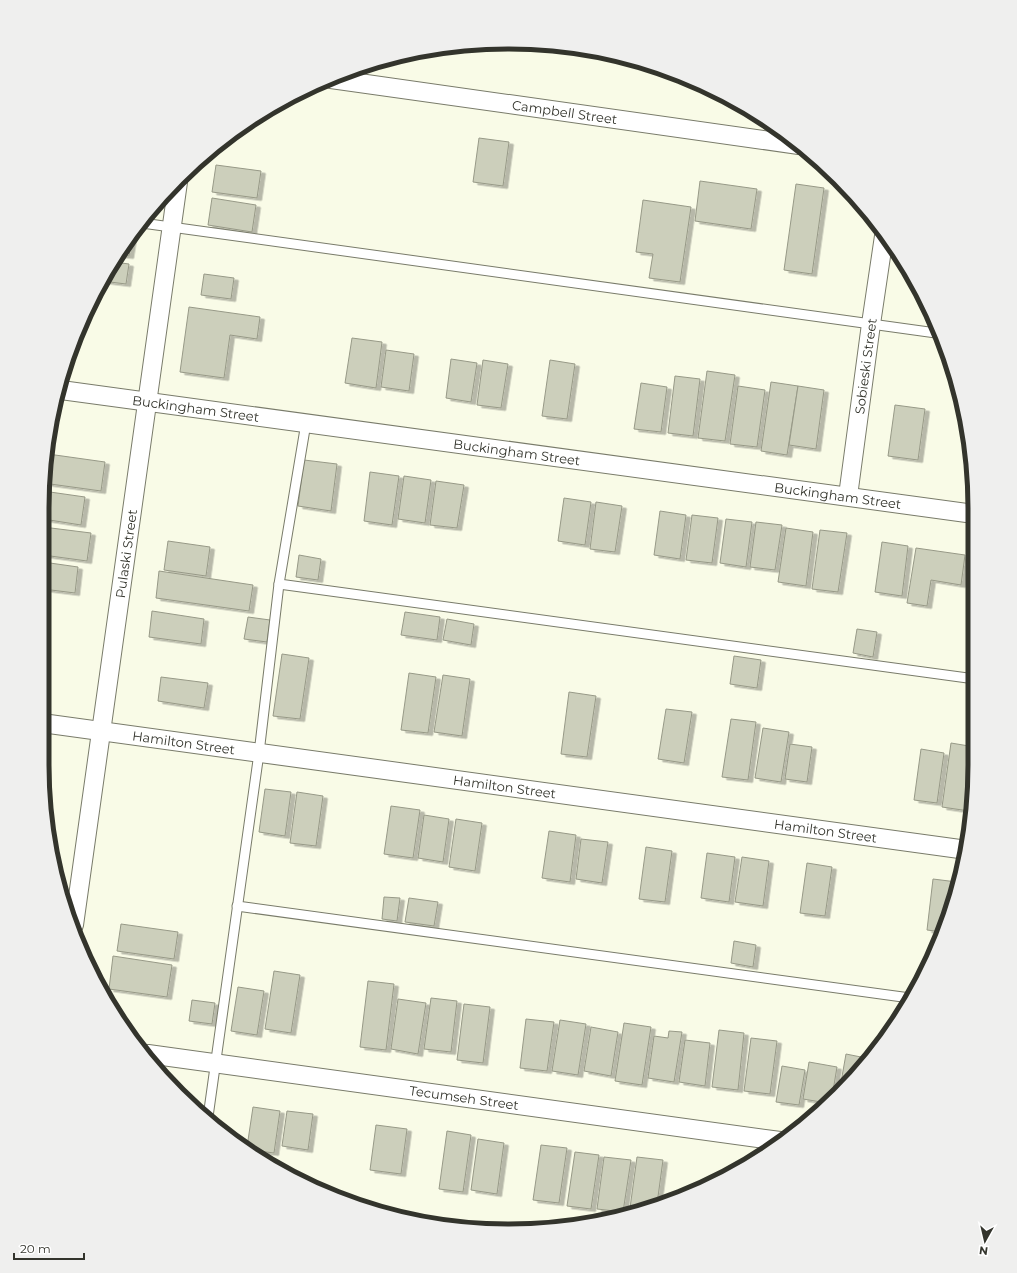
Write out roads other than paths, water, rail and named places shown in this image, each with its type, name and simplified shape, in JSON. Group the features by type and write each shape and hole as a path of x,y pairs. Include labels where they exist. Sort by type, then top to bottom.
{"street":[{"name":"Campbell Street","path":"342,81 787,143"},
{"name":"Pulaski Street","path":"75,917 177,192"},
{"name":"Sobieski Street","path":"848,496 883,242"},
{"name":"Buckingham Street","path":"65,391 968,513"},
{"name":"Hamilton Street","path":"49,724 960,849"},
{"name":"Tecumseh Street","path":"153,1055 773,1140"}],"lane":[{"path":"148,224 933,333"},
{"path":"209,1112 259,753 279,584 306,423"},
{"path":"279,584 968,678"},
{"path":"237,906 904,997"}]}
